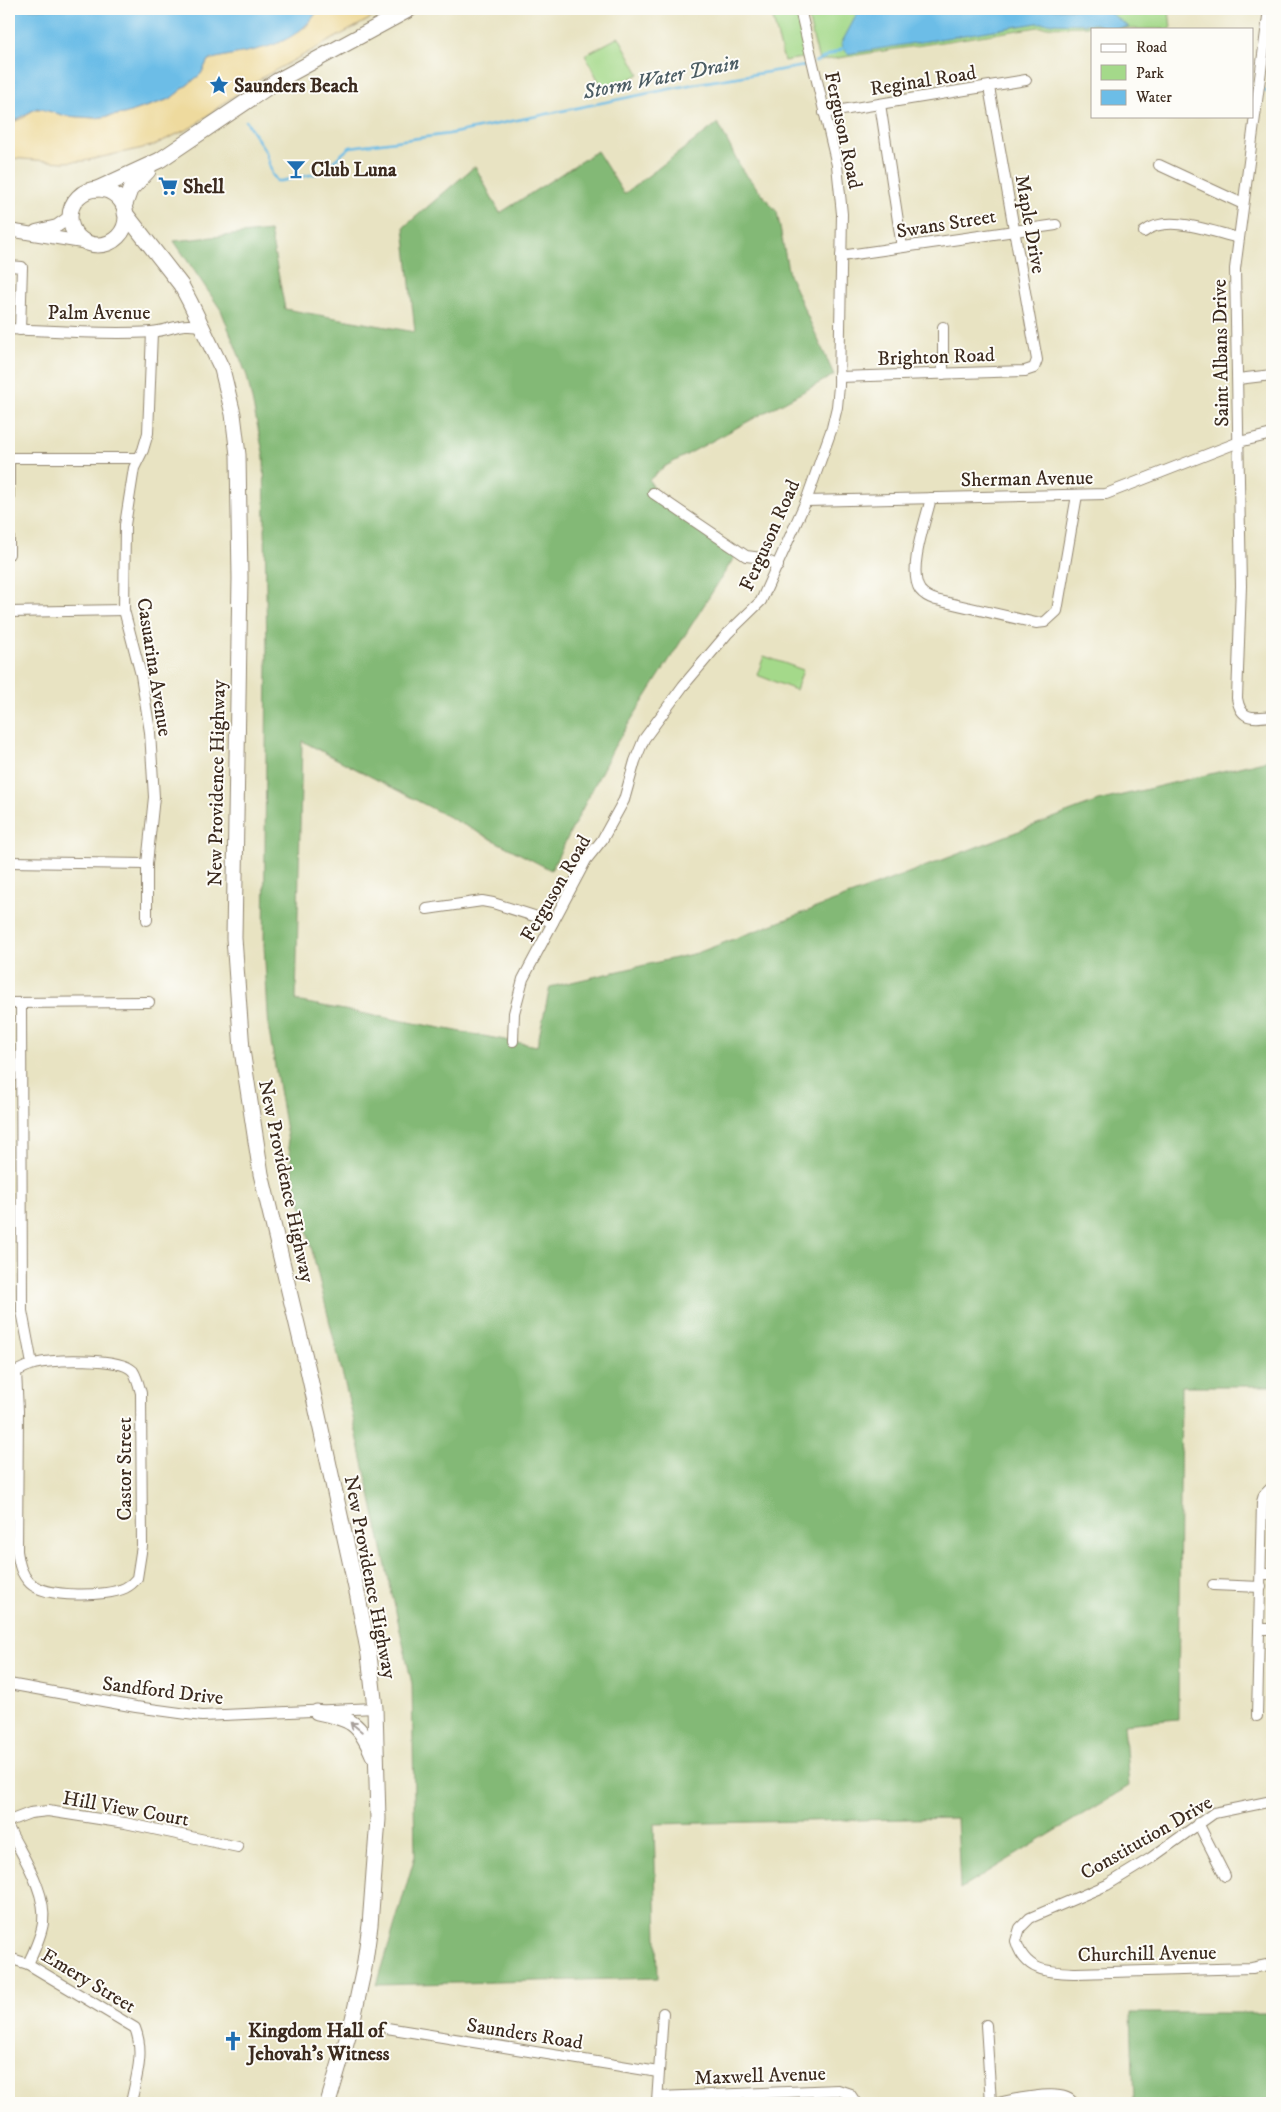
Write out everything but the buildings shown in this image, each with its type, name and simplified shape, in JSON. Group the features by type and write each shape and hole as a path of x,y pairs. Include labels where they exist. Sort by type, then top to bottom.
{"highway":[{"path":"160,160 130,190 125,210 125,223 117,236 107,243 88,242 77,235 70,217 73,204 79,196 160,160 277,81 410,9"},
{"path":"97,189 113,194 125,210"},
{"name":"New Providence Highway","path":"125,210 168,268 204,327 224,377 233,414 238,455 240,578 234,938 238,1017 246,1089 261,1174 308,1370 358,1597 369,1655 375,1708 378,1819 364,1968 353,2019 328,2103"},
{"name":"New Providence Highway","path":"117,236 135,241 168,268"},
{"path":"317,1712 350,1722 363,1732 377,1763"}],"main road":[{"path":"24,233 57,226 70,217"},
{"path":"9,230 88,242"}],"street":[{"name":"Ferguson Road","path":"513,1041 514,1013 523,979 586,860 602,840 624,800 635,761 644,739 683,686 728,634 761,601 806,501 832,428 837,407 839,376 840,191 837,165 800,9"},
{"name":"Saint Albans Drive","path":"1254,103 1268,9"},
{"name":"Reginal Road","path":"824,113 1026,80"},
{"name":"Maple Drive","path":"989,87 1037,360 1034,368"},
{"path":"880,104 902,247"},
{"name":"Saint Albans Drive","path":"1252,118 1235,269 1240,442 1241,586 1237,698 1239,709 1243,714 1251,718 1272,716"},
{"path":"1158,165 1243,204"},
{"path":"1144,232 1152,226 1172,223 1239,238"},
{"name":"Swans Street","path":"841,256 1056,225"},
{"path":"9,266 22,267 20,330"},
{"path":"189,323 194,309"},
{"name":"Palm Avenue","path":"9,329 152,332 189,323 204,327"},
{"path":"943,327 943,374"},
{"name":"Casuarina Avenue","path":"146,920 147,864 154,797 150,732 141,675 124,610 125,525 137,458 143,450 148,433 152,332"},
{"name":"Brighton Road","path":"839,376 1025,372 1034,368"},
{"path":"1238,379 1272,375"},
{"name":"Sherman Avenue","path":"806,501 1077,495 1114,492 1240,442 1272,434"},
{"path":"9,554 9,458 137,458"},
{"path":"653,493 746,556 762,558 778,566"},
{"path":"931,498 915,569 920,590 936,600 1036,623 1045,622 1057,611 1077,495"},
{"path":"9,612 124,610"},
{"path":"9,862 147,864"},
{"path":"427,909 482,901 512,908 553,922"},
{"path":"9,1003 149,1002"},
{"path":"20,1003 22,1311 32,1364"},
{"name":"Castor Street","path":"62,1361 118,1362 133,1372 141,1393 142,1546 137,1578 124,1589 108,1593 61,1594 40,1589 26,1579 20,1569 17,1552 18,1411 12,1372 32,1364 62,1361"},
{"path":"1256,1716 1260,1629 1262,1502 1264,1495 1272,1487"},
{"path":"1261,1574 1272,1574"},
{"path":"1213,1585 1261,1587"},
{"path":"1260,1629 1272,1629"},
{"name":"Sandford Drive","path":"9,1684 136,1707 202,1716 375,1708"},
{"name":"Constitution Drive","path":"1024,1959 1016,1941 1020,1928 1030,1918 1107,1885 1151,1858 1214,1813 1272,1801"},
{"name":"Hill View Court","path":"9,1821 30,1813 48,1811 125,1823 238,1847"},
{"path":"1198,1824 1225,1876"},
{"path":"9,1829 38,1888 42,1906 44,1922 28,1964"},
{"name":"Emery Street","path":"9,1958 28,1964 135,2028 140,2042 140,2059 131,2103"},
{"name":"Churchill Avenue","path":"1024,1959 1035,1967 1050,1972 1076,1973 1252,1968 1272,1964"},
{"path":"658,2100 658,2072 663,2013"},
{"path":"986,2025 991,2103"},
{"name":"Saunders Road","path":"387,2028 658,2072"},
{"name":"Maxwell Avenue","path":"658,2100 838,2090 850,2094 856,2103"},
{"path":"998,2103 1050,2095 1064,2096 1071,2099 1073,2103"},
{"path":"9,2101 13,2103"}],"green space":[{"path":"796,9 808,57 784,61 772,15"},
{"path":"806,9 1169,9 1171,28 1038,27 819,61"},
{"path":"619,37 639,74 605,93 585,55"},
{"path":"718,123 742,170 777,212 789,275 834,375 664,467 649,480 658,495 737,553 614,747 551,870 302,741 296,1001 537,1046 550,987 697,953 1098,801 1272,759 1272,1386 1181,1386 1178,1719 1124,1724 1129,1786 960,1889 957,1818 654,1824 658,1978 377,1985 415,1856 412,1684 352,1413 294,1177 269,1031 264,945 267,658 264,457 247,376 221,310 174,241 270,231 285,309 415,332 404,227 475,166 500,213 597,151 624,194"},
{"path":"764,656 803,670 796,690 757,675"},
{"path":"1131,2013 1272,2013 1272,2103 1134,2103"}],"sand":[{"name":"Saunders Beach","path":"319,9 388,9 265,76 228,100 192,127 152,146 84,161 63,162 9,158 9,124 25,117 33,109 44,109 66,116 95,118 124,114 170,99 201,74 208,60 306,27"}],"water":[{"path":"9,9 319,9 308,23 283,41 255,50 208,60 201,74 170,99 124,114 95,118 66,116 37,108 9,124"},
{"path":"869,9 1105,9 1129,27 1107,28 1095,24 1038,23 848,54 841,44 858,12"}],"waterway":[{"name":"Storm Water Drain","path":"815,62 844,48"},
{"name":"Storm Water Drain","path":"246,121 266,152 272,174 277,181 281,181 320,173 350,147 449,134 694,84 811,65"},
{"name":"Storm Water Drain","path":"1261,89 1272,94"}],"place":[{"name":"Saunders Beach","path":"219,85"},
{"name":"Club Luna","path":"296,169"},
{"name":"Shell","path":"168,186"},
{"name":"Kingdom Hall of Jehovah’s Witness","path":"233,2041"}]}
